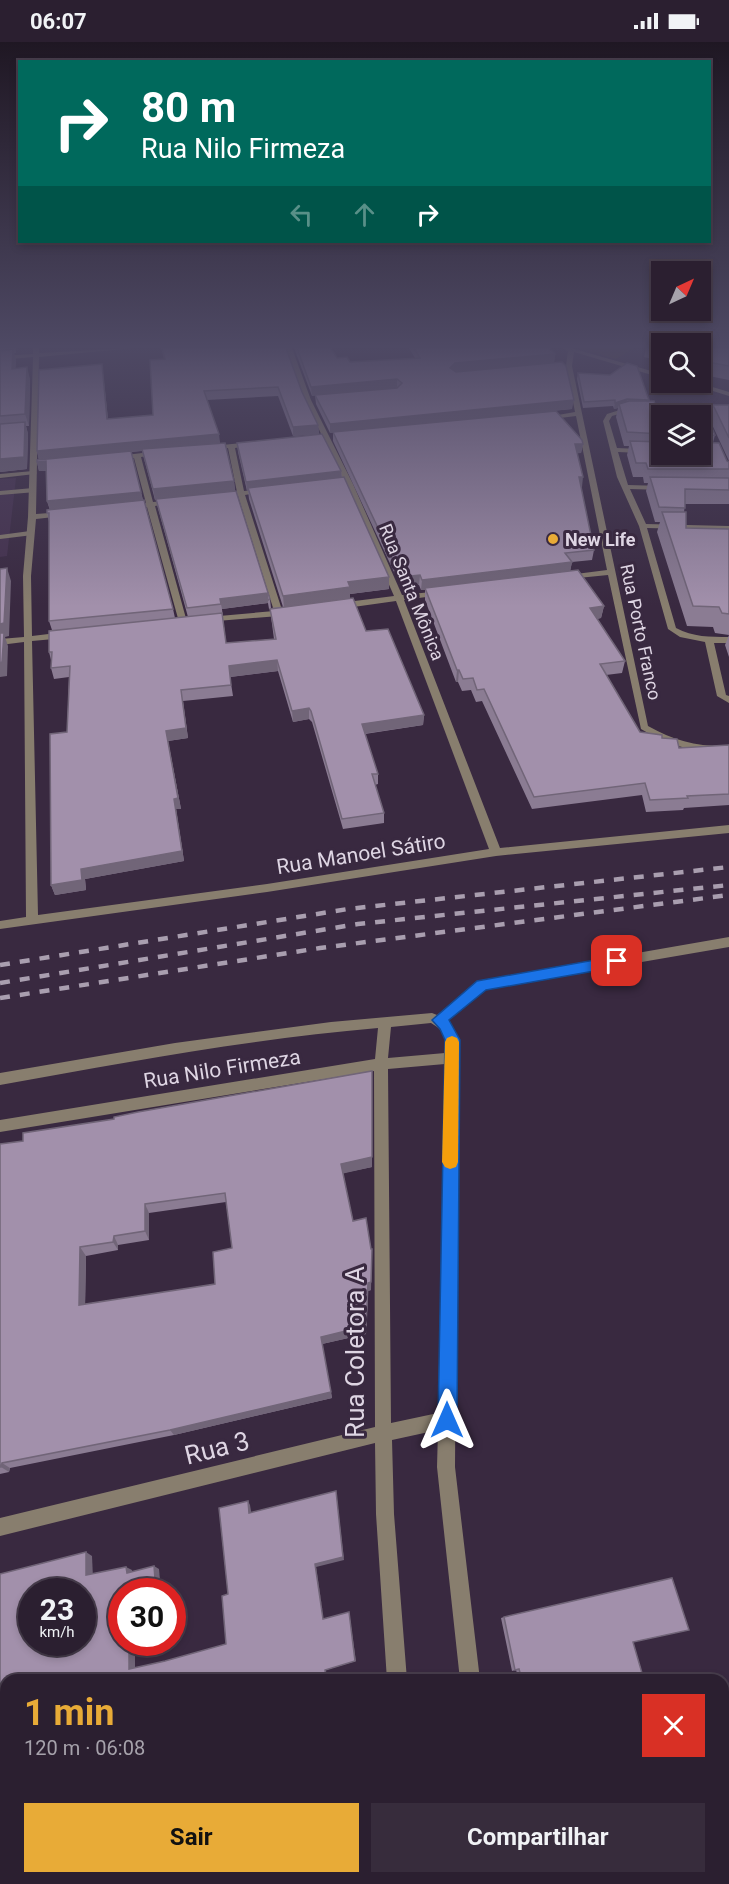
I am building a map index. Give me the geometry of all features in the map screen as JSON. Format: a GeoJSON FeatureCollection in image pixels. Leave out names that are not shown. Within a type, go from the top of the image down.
{"type":"FeatureCollection","features":[{"type":"Feature","properties":{"kind":"street"},"geometry":{"type":"LineString","coordinates":[[32,919],[27,639],[30,533],[36,467],[33,434]]}},
{"type":"Feature","properties":{"kind":"street","name":"Rua Santa Mônica"},"geometry":{"type":"LineString","coordinates":[[329,434],[399,598],[496,852]]}},
{"type":"Feature","properties":{"kind":"street","name":"Rua Porto Franco"},"geometry":{"type":"LineString","coordinates":[[582,434],[644,727],[660,738],[682,746],[709,750],[729,749]]}},
{"type":"Feature","properties":{"kind":"street"},"geometry":{"type":"LineString","coordinates":[[610,434],[625,487],[643,526],[672,629],[683,635],[709,640],[729,640]]}},
{"type":"Feature","properties":{"kind":"street"},"geometry":{"type":"LineString","coordinates":[[315,439],[331,438]]}},
{"type":"Feature","properties":{"kind":"street"},"geometry":{"type":"LineString","coordinates":[[208,448],[255,444]]}},
{"type":"Feature","properties":{"kind":"street"},"geometry":{"type":"LineString","coordinates":[[231,446],[241,493],[279,613]]}},
{"type":"Feature","properties":{"kind":"street"},"geometry":{"type":"LineString","coordinates":[[614,450],[651,452]]}},
{"type":"Feature","properties":{"kind":"street"},"geometry":{"type":"LineString","coordinates":[[104,459],[172,452]]}},
{"type":"Feature","properties":{"kind":"street"},"geometry":{"type":"LineString","coordinates":[[137,456],[183,622]]}},
{"type":"Feature","properties":{"kind":"street"},"geometry":{"type":"LineString","coordinates":[[0,477],[36,467]]}},
{"type":"Feature","properties":{"kind":"street"},"geometry":{"type":"LineString","coordinates":[[338,484],[349,484]]}},
{"type":"Feature","properties":{"kind":"street"},"geometry":{"type":"LineString","coordinates":[[625,487],[671,488]]}},
{"type":"Feature","properties":{"kind":"street"},"geometry":{"type":"LineString","coordinates":[[0,493],[33,490]]}},
{"type":"Feature","properties":{"kind":"street"},"geometry":{"type":"LineString","coordinates":[[207,497],[273,490]]}},
{"type":"Feature","properties":{"kind":"street"},"geometry":{"type":"LineString","coordinates":[[115,508],[184,500]]}},
{"type":"Feature","properties":{"kind":"street"},"geometry":{"type":"LineString","coordinates":[[32,517],[68,513]]}},
{"type":"Feature","properties":{"kind":"street"},"geometry":{"type":"LineString","coordinates":[[643,526],[729,528]]}},
{"type":"Feature","properties":{"kind":"street"},"geometry":{"type":"LineString","coordinates":[[0,537],[30,533]]}},
{"type":"Feature","properties":{"kind":"street"},"geometry":{"type":"LineString","coordinates":[[552,579],[611,572]]}},
{"type":"Feature","properties":{"kind":"street"},"geometry":{"type":"LineString","coordinates":[[333,606],[446,592]]}},
{"type":"Feature","properties":{"kind":"street"},"geometry":{"type":"LineString","coordinates":[[171,623],[301,610]]}},
{"type":"Feature","properties":{"kind":"street"},"geometry":{"type":"LineString","coordinates":[[0,642],[77,633]]}},
{"type":"Feature","properties":{"kind":"street"},"geometry":{"type":"LineString","coordinates":[[709,640],[722,696],[729,700]]}},
{"type":"Feature","properties":{"kind":"street","name":"Rua Manoel Sátiro"},"geometry":{"type":"LineString","coordinates":[[0,925],[267,888],[496,852],[729,829]]}},
{"type":"Feature","properties":{"kind":"street"},"geometry":{"type":"LineString","coordinates":[[469,1674],[446,1467],[452,1040],[442,1023],[482,985],[729,942]]}},
{"type":"Feature","properties":{"kind":"street","name":"Rua Nilo Firmeza"},"geometry":{"type":"LineString","coordinates":[[0,1079],[175,1048],[332,1027],[432,1018],[442,1023]]}},
{"type":"Feature","properties":{"kind":"street","name":"Rua Coletora A"},"geometry":{"type":"LineString","coordinates":[[385,1023],[381,1064],[383,1433],[385,1514],[397,1674]]}},
{"type":"Feature","properties":{"kind":"street","name":"Rua Nilo Firmeza"},"geometry":{"type":"LineString","coordinates":[[0,1126],[381,1064],[452,1058]]}},
{"type":"Feature","properties":{"kind":"street","name":"Rua 3"},"geometry":{"type":"LineString","coordinates":[[0,1527],[383,1433],[447,1420]]}},
{"type":"Feature","properties":{"kind":"shaded area"},"geometry":{"type":"Polygon","coordinates":[[[16,478],[7,556],[0,557],[0,479],[16,478]]]}},
{"type":"Feature","properties":{"kind":"building"},"geometry":{"type":"Polygon","coordinates":[[[0,434],[25,434],[24,457],[0,459],[0,434]]]}},
{"type":"Feature","properties":{"kind":"building"},"geometry":{"type":"Polygon","coordinates":[[[37,434],[219,434],[37,451],[37,434]]]}},
{"type":"Feature","properties":{"kind":"building"},"geometry":{"type":"Polygon","coordinates":[[[322,434],[341,471],[246,482],[237,443],[322,434]]]}},
{"type":"Feature","properties":{"kind":"building"},"geometry":{"type":"Polygon","coordinates":[[[334,434],[577,434],[582,440],[583,444],[575,444],[583,477],[579,477],[594,550],[565,553],[572,562],[422,580],[420,575],[401,577],[334,434]]]}},
{"type":"Feature","properties":{"kind":"building"},"geometry":{"type":"Polygon","coordinates":[[[630,441],[651,442],[651,465],[711,465],[711,443],[719,443],[729,462],[729,469],[648,469],[646,463],[636,463],[630,441]]]}},
{"type":"Feature","properties":{"kind":"building"},"geometry":{"type":"Polygon","coordinates":[[[225,443],[234,481],[153,489],[142,449],[225,443]]]}},
{"type":"Feature","properties":{"kind":"building"},"geometry":{"type":"Polygon","coordinates":[[[131,451],[141,492],[47,501],[46,461],[37,462],[37,460],[131,451]]]}},
{"type":"Feature","properties":{"kind":"building"},"geometry":{"type":"Polygon","coordinates":[[[344,477],[389,577],[348,582],[350,587],[283,596],[248,488],[344,477]]]}},
{"type":"Feature","properties":{"kind":"building"},"geometry":{"type":"Polygon","coordinates":[[[650,477],[729,478],[729,490],[685,489],[685,508],[659,507],[650,477]]]}},
{"type":"Feature","properties":{"kind":"building"},"geometry":{"type":"Polygon","coordinates":[[[236,491],[270,599],[268,600],[267,593],[220,599],[221,604],[187,608],[156,499],[236,491]]]}},
{"type":"Feature","properties":{"kind":"building"},"geometry":{"type":"Polygon","coordinates":[[[144,500],[173,609],[49,621],[49,513],[47,510],[144,500]]]}},
{"type":"Feature","properties":{"kind":"building"},"geometry":{"type":"Polygon","coordinates":[[[662,512],[686,512],[686,528],[729,529],[729,614],[722,613],[719,607],[693,606],[662,512]]]}},
{"type":"Feature","properties":{"kind":"building"},"geometry":{"type":"Polygon","coordinates":[[[7,568],[4,623],[0,624],[0,569],[7,568]]]}},
{"type":"Feature","properties":{"kind":"building"},"geometry":{"type":"Polygon","coordinates":[[[578,570],[604,606],[590,608],[625,661],[600,664],[640,732],[662,735],[662,738],[677,739],[679,748],[729,745],[729,794],[650,800],[645,783],[534,797],[484,689],[477,690],[473,678],[463,679],[457,670],[425,588],[578,570]]]}},
{"type":"Feature","properties":{"kind":"building"},"geometry":{"type":"Polygon","coordinates":[[[353,598],[366,631],[388,629],[424,715],[362,724],[378,774],[372,774],[384,813],[342,819],[311,711],[309,708],[292,711],[277,660],[229,666],[231,685],[181,690],[186,728],[166,731],[178,798],[174,799],[182,851],[81,869],[82,880],[51,885],[50,734],[67,732],[70,666],[51,668],[52,652],[49,652],[49,631],[222,613],[226,643],[276,639],[270,609],[353,598]]]}},
{"type":"Feature","properties":{"kind":"building"},"geometry":{"type":"Polygon","coordinates":[[[0,633],[4,633],[2,662],[0,663],[0,633]]]}},
{"type":"Feature","properties":{"kind":"building"},"geometry":{"type":"Polygon","coordinates":[[[372,1071],[372,1157],[341,1164],[353,1221],[366,1218],[372,1249],[366,1326],[321,1337],[331,1392],[170,1430],[2,1463],[0,1467],[0,1144],[23,1141],[23,1133],[114,1119],[114,1117],[372,1071]],[[225,1193],[145,1204],[145,1231],[114,1236],[113,1242],[80,1247],[79,1305],[215,1284],[213,1252],[232,1248],[225,1193]]]}},
{"type":"Feature","properties":{"kind":"building"},"geometry":{"type":"Polygon","coordinates":[[[336,1491],[343,1557],[315,1564],[323,1619],[349,1612],[355,1661],[325,1670],[325,1674],[0,1674],[0,1574],[86,1552],[86,1575],[126,1567],[127,1573],[154,1566],[155,1578],[108,1578],[108,1656],[129,1656],[129,1669],[226,1644],[222,1596],[228,1594],[219,1508],[248,1501],[249,1513],[336,1491]]]}},
{"type":"Feature","properties":{"kind":"building"},"geometry":{"type":"Polygon","coordinates":[[[672,1578],[689,1630],[633,1642],[642,1674],[520,1674],[519,1669],[515,1670],[504,1617],[672,1578]]]}},
{"type":"Feature","properties":{"kind":"railway"},"geometry":{"type":"LineString","coordinates":[[0,965],[348,909],[729,867]]}},
{"type":"Feature","properties":{"kind":"railway"},"geometry":{"type":"LineString","coordinates":[[0,983],[358,924],[729,885]]}},
{"type":"Feature","properties":{"kind":"railway"},"geometry":{"type":"LineString","coordinates":[[0,998],[320,948],[729,895]]}},
{"type":"Feature","properties":{"kind":"slow traffic"},"geometry":{"type":"LineString","coordinates":[[450,1162],[452,1042]]}},
{"type":"Feature","properties":{"kind":"place","name":"New Life"},"geometry":{"type":"Point","coordinates":[553,539]}},
{"type":"Feature","properties":{"kind":"route"},"geometry":{"type":"LineString","coordinates":[[447,1420],[452,1040],[445,1025],[439,1020],[482,985],[617,961]]}}]}
